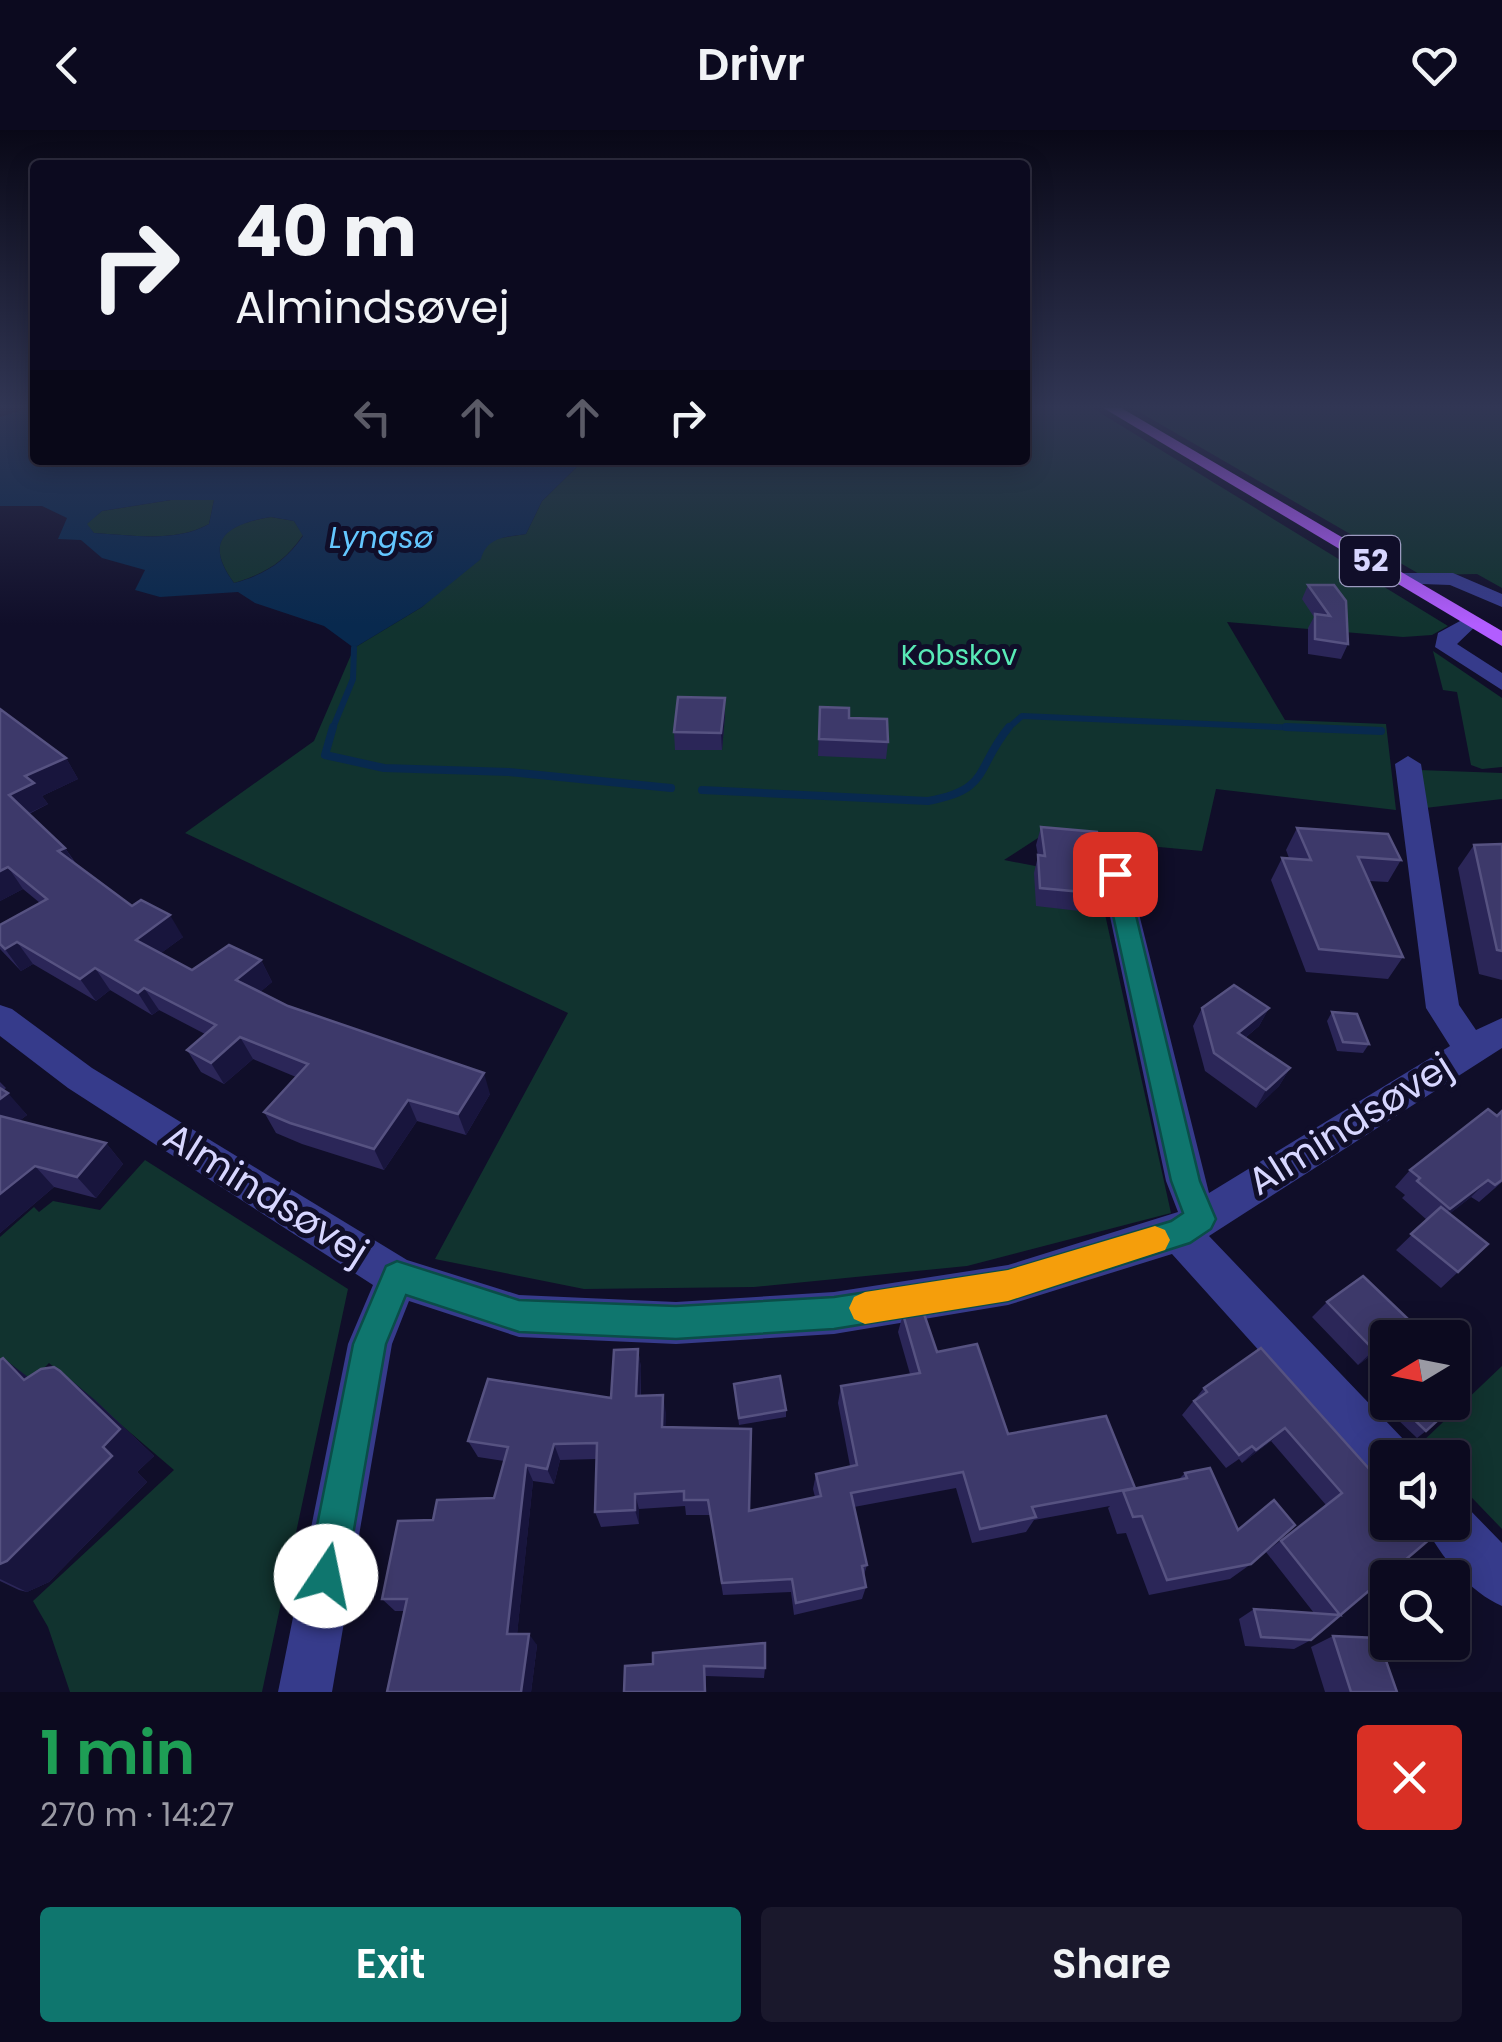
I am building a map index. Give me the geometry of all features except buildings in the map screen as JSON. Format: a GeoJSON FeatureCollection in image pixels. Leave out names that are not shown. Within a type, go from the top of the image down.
{"type":"FeatureCollection","features":[{"type":"Feature","properties":{"kind":"main road","name":"52"},"geometry":{"type":"LineString","coordinates":[[1231,479],[1502,640]]}},
{"type":"Feature","properties":{"kind":"street"},"geometry":{"type":"LineString","coordinates":[[1401,579],[1460,581],[1502,601]]}},
{"type":"Feature","properties":{"kind":"street"},"geometry":{"type":"LineString","coordinates":[[1471,621],[1446,638],[1446,647],[1502,683]]}},
{"type":"Feature","properties":{"kind":"street"},"geometry":{"type":"LineString","coordinates":[[1408,764],[1443,1008],[1486,1039]]}},
{"type":"Feature","properties":{"kind":"street"},"geometry":{"type":"LineString","coordinates":[[1115,874],[1185,1181],[1190,1226],[1373,1440]]}},
{"type":"Feature","properties":{"kind":"street","name":"Almindsøvej"},"geometry":{"type":"LineString","coordinates":[[0,1018],[80,1078],[397,1276],[519,1316],[676,1322],[834,1313],[1008,1285],[1190,1226],[1486,1039]]}},
{"type":"Feature","properties":{"kind":"street"},"geometry":{"type":"LineString","coordinates":[[305,1692],[370,1344],[397,1276]]}},
{"type":"Feature","properties":{"kind":"street"},"geometry":{"type":"LineString","coordinates":[[1465,1540],[1502,1580]]}},
{"type":"Feature","properties":{"kind":"green space","name":"Kobskov"},"geometry":{"type":"Polygon","coordinates":[[[565,479],[1208,479],[1448,626],[1432,635],[1403,637],[1227,622],[1285,720],[1386,724],[1396,810],[1216,789],[1202,851],[1041,836],[1004,860],[1097,878],[1171,1213],[967,1266],[754,1287],[584,1289],[435,1259],[568,1013],[185,833],[314,741],[354,648],[422,607],[494,539],[526,534],[542,501],[565,479]]]}},
{"type":"Feature","properties":{"kind":"green space"},"geometry":{"type":"Polygon","coordinates":[[[1255,479],[1502,479],[1502,588],[1477,574],[1421,575],[1255,479]]]}},
{"type":"Feature","properties":{"kind":"green space"},"geometry":{"type":"Polygon","coordinates":[[[171,500],[214,500],[209,524],[182,534],[153,536],[94,533],[86,524],[102,511],[171,500]]]}},
{"type":"Feature","properties":{"kind":"green space"},"geometry":{"type":"Polygon","coordinates":[[[271,517],[294,521],[303,535],[273,566],[234,583],[220,555],[224,536],[242,524],[271,517]]]}},
{"type":"Feature","properties":{"kind":"green space"},"geometry":{"type":"Polygon","coordinates":[[[1433,651],[1502,698],[1502,767],[1482,769],[1471,765],[1457,692],[1443,690],[1433,651]]]}},
{"type":"Feature","properties":{"kind":"green space"},"geometry":{"type":"Polygon","coordinates":[[[1419,770],[1502,773],[1502,799],[1425,808],[1419,770]]]}},
{"type":"Feature","properties":{"kind":"green space"},"geometry":{"type":"Polygon","coordinates":[[[145,1160],[348,1289],[262,1692],[70,1692],[48,1627],[33,1601],[174,1470],[49,1363],[0,1413],[0,1237],[34,1207],[39,1212],[53,1201],[100,1210],[145,1160]]]}},
{"type":"Feature","properties":{"kind":"green space"},"geometry":{"type":"Polygon","coordinates":[[[1502,1366],[1502,1529],[1470,1496],[1470,1440],[1424,1440],[1445,1420],[1470,1420],[1470,1396],[1502,1366]]]}},
{"type":"Feature","properties":{"kind":"water","name":"Lyngsø"},"geometry":{"type":"Polygon","coordinates":[[[0,479],[565,479],[542,501],[526,534],[493,542],[481,559],[422,607],[354,648],[324,626],[255,603],[238,592],[160,597],[135,590],[145,570],[102,558],[81,540],[58,539],[67,518],[42,506],[0,506],[0,479]],[[171,500],[102,511],[87,524],[94,533],[182,534],[209,524],[214,500],[171,500]],[[271,517],[256,520],[224,536],[220,556],[234,583],[255,576],[289,553],[303,536],[294,521],[271,517]]]}},
{"type":"Feature","properties":{"kind":"waterway"},"geometry":{"type":"LineString","coordinates":[[332,729],[353,679],[354,648]]}},
{"type":"Feature","properties":{"kind":"waterway"},"geometry":{"type":"LineString","coordinates":[[1008,728],[1022,716],[1345,730]]}},
{"type":"Feature","properties":{"kind":"waterway"},"geometry":{"type":"LineString","coordinates":[[1286,727],[1381,731]]}},
{"type":"Feature","properties":{"kind":"waterway"},"geometry":{"type":"LineString","coordinates":[[702,790],[928,801],[972,784],[1008,728]]}},
{"type":"Feature","properties":{"kind":"waterway"},"geometry":{"type":"LineString","coordinates":[[332,729],[325,755],[384,768],[509,772],[671,788]]}},
{"type":"Feature","properties":{"kind":"slow traffic"},"geometry":{"type":"LineString","coordinates":[[865,1308],[1008,1285],[1155,1240]]}},
{"type":"Feature","properties":{"kind":"route"},"geometry":{"type":"LineString","coordinates":[[326,1576],[370,1344],[397,1276],[519,1316],[676,1322],[834,1313],[1008,1285],[1179,1233],[1200,1219],[1185,1181],[1115,874]]}}]}
